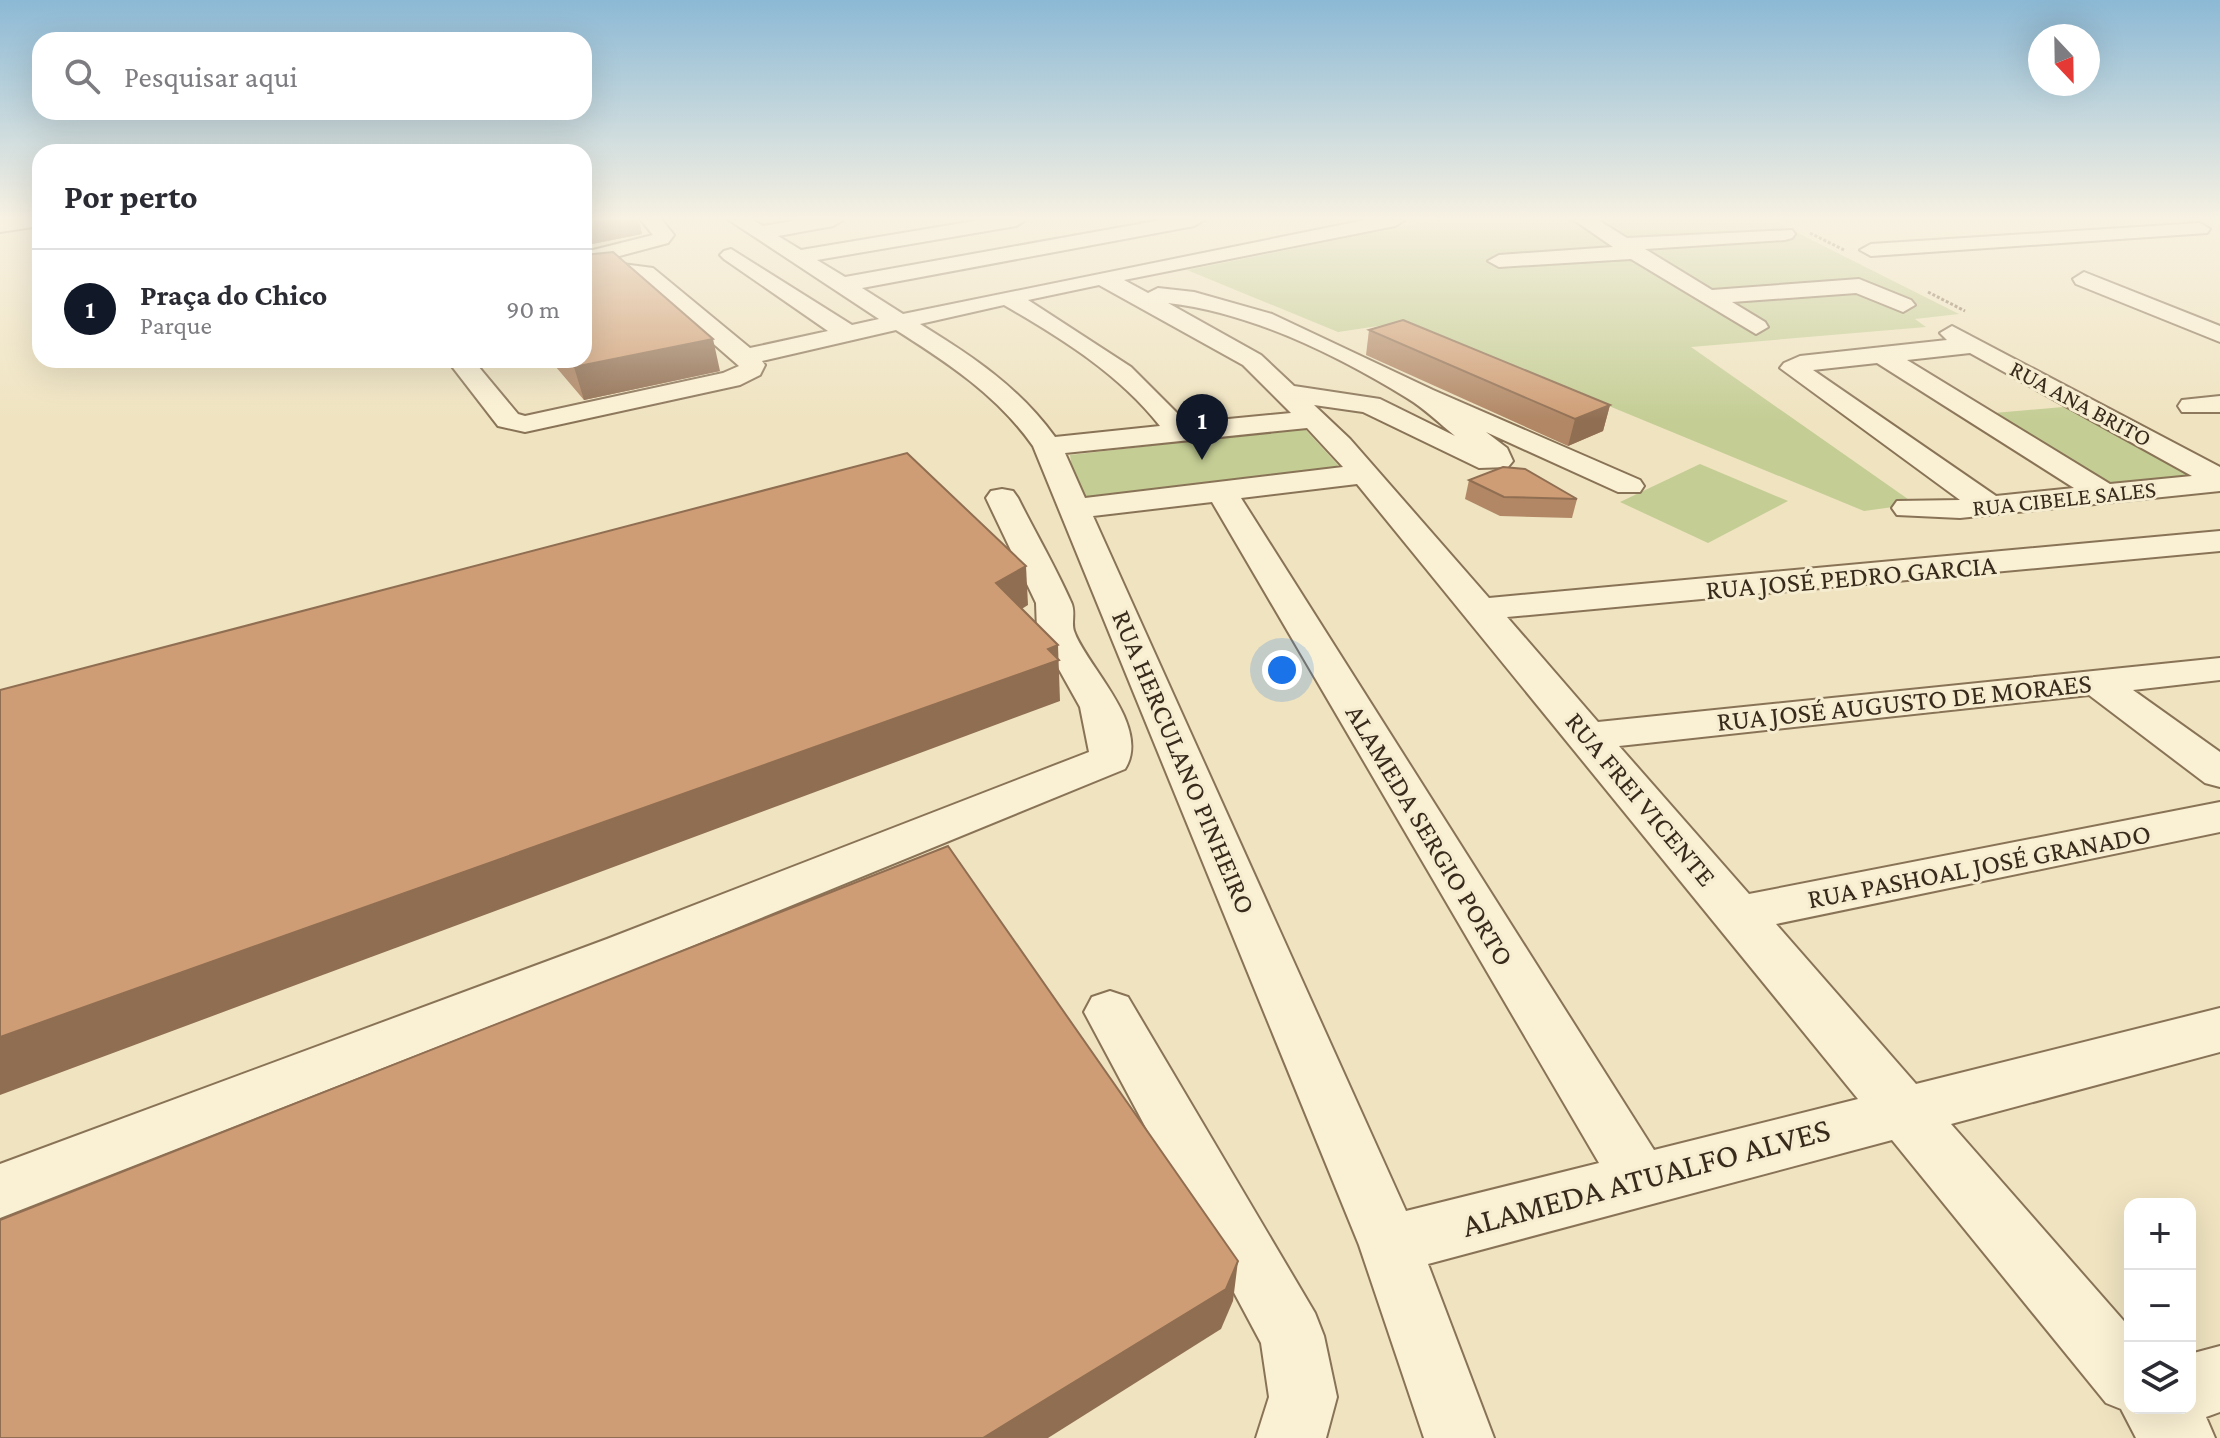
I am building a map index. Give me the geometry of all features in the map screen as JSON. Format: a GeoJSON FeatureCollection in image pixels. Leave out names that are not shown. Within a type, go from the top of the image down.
{"type":"FeatureCollection","features":[{"type":"Feature","properties":{"kind":"street"},"geometry":{"type":"LineString","coordinates":[[466,368],[508,420],[525,424],[731,379],[751,370],[752,365],[745,357],[662,287]]}},
{"type":"Feature","properties":{"kind":"street"},"geometry":{"type":"LineString","coordinates":[[779,287],[847,333]]}},
{"type":"Feature","properties":{"kind":"street","name":"RUA HERCULANO PINHEIRO"},"geometry":{"type":"LineString","coordinates":[[843,287],[1000,389],[1023,412],[1047,446],[1390,1245],[1459,1438]]}},
{"type":"Feature","properties":{"kind":"street"},"geometry":{"type":"LineString","coordinates":[[745,357],[1056,287]]}},
{"type":"Feature","properties":{"kind":"street","name":"RUA FREI VICENTE"},"geometry":{"type":"LineString","coordinates":[[1119,287],[1221,340],[1290,393],[1315,419],[1481,609],[2124,1372]]}},
{"type":"Feature","properties":{"kind":"street"},"geometry":{"type":"LineString","coordinates":[[1692,287],[1756,327]]}},
{"type":"Feature","properties":{"kind":"street"},"geometry":{"type":"LineString","coordinates":[[1708,297],[1844,287]]}},
{"type":"Feature","properties":{"kind":"street"},"geometry":{"type":"LineString","coordinates":[[1862,287],[1903,305]]}},
{"type":"Feature","properties":{"kind":"street"},"geometry":{"type":"LineString","coordinates":[[2104,287],[2220,335]]}},
{"type":"Feature","properties":{"kind":"street"},"geometry":{"type":"LineString","coordinates":[[1134,295],[1189,298],[1256,317],[1428,398],[1445,401],[1629,486]]}},
{"type":"Feature","properties":{"kind":"street"},"geometry":{"type":"LineString","coordinates":[[1007,297],[1107,358],[1157,402],[1179,432]]}},
{"type":"Feature","properties":{"kind":"street","name":"RUA ANA BRITO"},"geometry":{"type":"LineString","coordinates":[[1941,328],[2220,480]]}},
{"type":"Feature","properties":{"kind":"street"},"geometry":{"type":"LineString","coordinates":[[1974,345],[1800,364],[1793,368],[1988,505]]}},
{"type":"Feature","properties":{"kind":"street"},"geometry":{"type":"LineString","coordinates":[[1882,355],[2103,493]]}},
{"type":"Feature","properties":{"kind":"street"},"geometry":{"type":"LineString","coordinates":[[1290,393],[1370,405],[1479,459],[1490,463],[1500,459],[1430,407],[1424,399],[1428,398]]}},
{"type":"Feature","properties":{"kind":"street"},"geometry":{"type":"LineString","coordinates":[[2192,406],[2220,404]]}},
{"type":"Feature","properties":{"kind":"street"},"geometry":{"type":"LineString","coordinates":[[1047,446],[1315,419]]}},
{"type":"Feature","properties":{"kind":"street"},"geometry":{"type":"LineString","coordinates":[[1076,509],[1364,474]]}},
{"type":"Feature","properties":{"kind":"street","name":"RUA CIBELE SALES"},"geometry":{"type":"LineString","coordinates":[[1908,508],[1988,505],[2220,480]]}},
{"type":"Feature","properties":{"kind":"street","name":"ALAMEDA SERGIO PORTO"},"geometry":{"type":"LineString","coordinates":[[1220,490],[1640,1179]]}},
{"type":"Feature","properties":{"kind":"street"},"geometry":{"type":"LineString","coordinates":[[0,1191],[624,953],[1110,759],[1110,740],[1100,705],[1055,630],[1057,613],[1054,603],[1002,498]]}},
{"type":"Feature","properties":{"kind":"street","name":"RUA CIBELE SALES"},"geometry":{"type":"LineString","coordinates":[[1939,522],[1996,564]]}},
{"type":"Feature","properties":{"kind":"street","name":"RUA JOSÉ PEDRO GARCIA"},"geometry":{"type":"LineString","coordinates":[[1481,609],[2220,541]]}},
{"type":"Feature","properties":{"kind":"street","name":"RUA JOSÉ AUGUSTO DE MORAES"},"geometry":{"type":"LineString","coordinates":[[1588,736],[2220,669]]}},
{"type":"Feature","properties":{"kind":"street"},"geometry":{"type":"LineString","coordinates":[[2097,682],[2220,773]]}},
{"type":"Feature","properties":{"kind":"street","name":"RUA PASHOAL JOSÉ GRANADO"},"geometry":{"type":"LineString","coordinates":[[1738,914],[2220,817]]}},
{"type":"Feature","properties":{"kind":"street"},"geometry":{"type":"LineString","coordinates":[[1110,1012],[1292,1336],[1303,1397],[1291,1438]]}},
{"type":"Feature","properties":{"kind":"street","name":"ALAMEDA ATUALFO ALVES"},"geometry":{"type":"LineString","coordinates":[[1390,1245],[2220,1030]]}},
{"type":"Feature","properties":{"kind":"street"},"geometry":{"type":"LineString","coordinates":[[2196,1386],[2220,1379]]}},
{"type":"Feature","properties":{"kind":"street"},"geometry":{"type":"LineString","coordinates":[[2160,1414],[2180,1438]]}},
{"type":"Feature","properties":{"kind":"green space"},"geometry":{"type":"Polygon","coordinates":[[[1229,287],[1905,287],[1959,314],[1915,319],[1926,327],[1691,347],[1915,504],[1864,511],[1405,322],[1338,332],[1229,287]]]}},
{"type":"Feature","properties":{"kind":"green space"},"geometry":{"type":"Polygon","coordinates":[[[2074,406],[2202,477],[2102,486],[1982,414],[2074,406]]]}},
{"type":"Feature","properties":{"kind":"green space"},"geometry":{"type":"Polygon","coordinates":[[[1304,428],[1339,466],[1218,486],[1077,501],[1070,455],[1304,428]]]}},
{"type":"Feature","properties":{"kind":"green space"},"geometry":{"type":"Polygon","coordinates":[[[1700,464],[1788,501],[1708,543],[1620,502],[1700,464]]]}},
{"type":"Feature","properties":{"kind":"building"},"geometry":{"type":"Polygon","coordinates":[[[592,287],[653,287],[713,339],[592,363],[592,287]]]}},
{"type":"Feature","properties":{"kind":"building"},"geometry":{"type":"Polygon","coordinates":[[[1403,320],[1610,405],[1575,419],[1369,330],[1403,320]]]}},
{"type":"Feature","properties":{"kind":"building"},"geometry":{"type":"Polygon","coordinates":[[[907,453],[1026,566],[996,583],[1058,645],[1048,649],[1059,660],[0,1037],[0,690],[907,453]]]}},
{"type":"Feature","properties":{"kind":"building"},"geometry":{"type":"Polygon","coordinates":[[[1503,467],[1525,469],[1577,499],[1504,497],[1469,480],[1503,467]]]}},
{"type":"Feature","properties":{"kind":"building"},"geometry":{"type":"Polygon","coordinates":[[[948,846],[1238,1261],[1226,1289],[983,1438],[0,1438],[0,1220],[948,846]]]}},
{"type":"Feature","properties":{"kind":"place","name":"Praça do Chico"},"geometry":{"type":"Point","coordinates":[1202,460]}}]}
